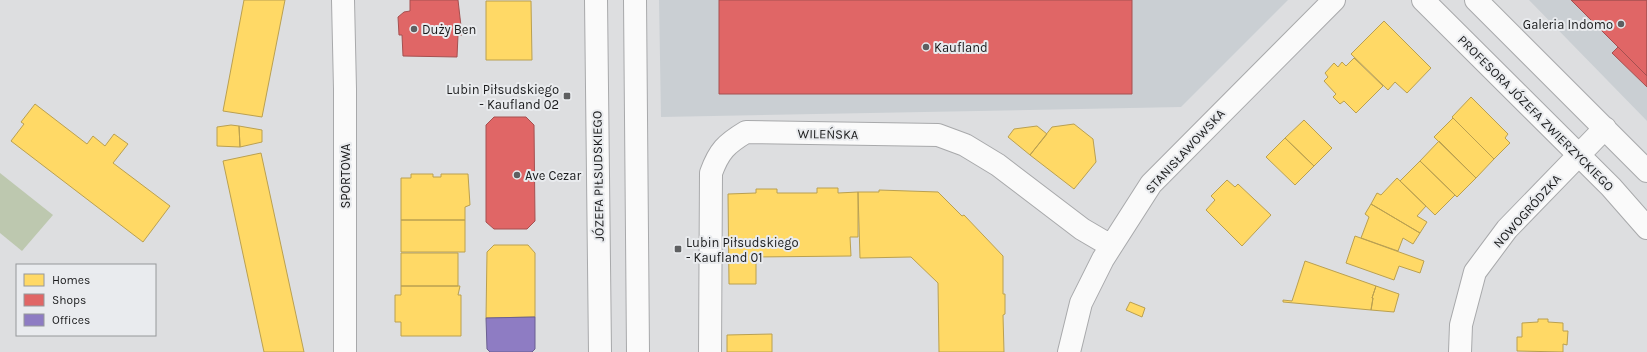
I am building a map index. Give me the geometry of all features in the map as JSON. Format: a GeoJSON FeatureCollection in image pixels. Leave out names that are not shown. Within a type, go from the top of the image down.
{"type":"FeatureCollection","features":[{"type":"Feature","properties":{"kind":"street","name":"SPORTOWA"},"geometry":{"type":"LineString","coordinates":[[343,0],[345,89],[345,352]]}},
{"type":"Feature","properties":{"kind":"street","name":"JÓZEFA PIŁSUDSKIEGO"},"geometry":{"type":"LineString","coordinates":[[596,0],[600,352]]}},
{"type":"Feature","properties":{"kind":"street"},"geometry":{"type":"LineString","coordinates":[[635,0],[638,352]]}},
{"type":"Feature","properties":{"kind":"street","name":"STANISŁAWOWSKA"},"geometry":{"type":"LineString","coordinates":[[1069,352],[1081,302],[1111,246],[1151,184],[1334,0]]}},
{"type":"Feature","properties":{"kind":"street","name":"PROFESORA JÓZEFA ZWIERZYCKIEGO"},"geometry":{"type":"LineString","coordinates":[[1423,0],[1578,156],[1611,187],[1647,228]]}},
{"type":"Feature","properties":{"kind":"street"},"geometry":{"type":"LineString","coordinates":[[1476,0],[1647,171]]}},
{"type":"Feature","properties":{"kind":"street","name":"NOWOGRÓDZKA"},"geometry":{"type":"LineString","coordinates":[[1460,352],[1461,325],[1475,272],[1507,229],[1605,128]]}},
{"type":"Feature","properties":{"kind":"street","name":"WILEŃSKA"},"geometry":{"type":"LineString","coordinates":[[710,352],[710,173],[717,155],[730,141],[746,132],[938,135],[965,145],[998,165],[1082,229],[1111,246]]}},
{"type":"Feature","properties":{"kind":"shaded area","name":"Kaufland"},"geometry":{"type":"Polygon","coordinates":[[[659,0],[1288,0],[1181,107],[661,117],[659,0]]]}},
{"type":"Feature","properties":{"kind":"shaded area"},"geometry":{"type":"Polygon","coordinates":[[[1529,0],[1647,0],[1647,121],[1529,0]]]}},
{"type":"Feature","properties":{"kind":"green space"},"geometry":{"type":"Polygon","coordinates":[[[0,173],[53,215],[22,251],[0,233],[0,173]]]}},
{"type":"Feature","properties":{"kind":"building: Homes"},"geometry":{"type":"Polygon","coordinates":[[[244,0],[285,0],[262,117],[223,111],[244,0]]]}},
{"type":"Feature","properties":{"kind":"building: Homes"},"geometry":{"type":"Polygon","coordinates":[[[486,1],[531,1],[532,60],[486,60],[486,1]]]}},
{"type":"Feature","properties":{"kind":"building: Homes"},"geometry":{"type":"Polygon","coordinates":[[[1384,21],[1431,68],[1407,93],[1395,82],[1388,90],[1351,54],[1384,21]]]}},
{"type":"Feature","properties":{"kind":"building: Homes"},"geometry":{"type":"Polygon","coordinates":[[[1354,58],[1383,86],[1356,113],[1344,101],[1340,104],[1333,97],[1336,94],[1324,81],[1328,77],[1325,73],[1334,63],[1338,67],[1342,62],[1346,66],[1354,58]]]}},
{"type":"Feature","properties":{"kind":"building: Homes"},"geometry":{"type":"Polygon","coordinates":[[[1471,97],[1508,134],[1505,138],[1510,143],[1494,159],[1452,117],[1471,97]]]}},
{"type":"Feature","properties":{"kind":"building: Homes"},"geometry":{"type":"Polygon","coordinates":[[[35,104],[87,144],[93,136],[105,146],[114,134],[128,144],[113,163],[170,206],[143,242],[11,141],[24,124],[21,122],[35,104]]]}},
{"type":"Feature","properties":{"kind":"building: Homes"},"geometry":{"type":"Polygon","coordinates":[[[1453,118],[1494,159],[1476,178],[1434,137],[1453,118]]]}},
{"type":"Feature","properties":{"kind":"building: Homes"},"geometry":{"type":"Polygon","coordinates":[[[1304,120],[1332,148],[1314,166],[1285,138],[1304,120]]]}},
{"type":"Feature","properties":{"kind":"building: Homes"},"geometry":{"type":"Polygon","coordinates":[[[1074,124],[1093,139],[1096,162],[1074,189],[1030,155],[1052,127],[1074,124]]]}},
{"type":"Feature","properties":{"kind":"building: Homes"},"geometry":{"type":"Polygon","coordinates":[[[231,125],[239,126],[240,147],[217,146],[217,127],[231,125]]]}},
{"type":"Feature","properties":{"kind":"building: Homes"},"geometry":{"type":"Polygon","coordinates":[[[239,126],[262,130],[262,142],[240,147],[239,126]]]}},
{"type":"Feature","properties":{"kind":"building: Homes"},"geometry":{"type":"Polygon","coordinates":[[[1037,126],[1047,134],[1030,155],[1008,137],[1014,129],[1037,126]]]}},
{"type":"Feature","properties":{"kind":"building: Homes"},"geometry":{"type":"Polygon","coordinates":[[[1285,138],[1314,166],[1295,185],[1266,157],[1285,138]]]}},
{"type":"Feature","properties":{"kind":"building: Homes"},"geometry":{"type":"Polygon","coordinates":[[[1439,141],[1476,178],[1457,197],[1420,161],[1439,141]]]}},
{"type":"Feature","properties":{"kind":"building: Homes"},"geometry":{"type":"Polygon","coordinates":[[[261,153],[304,352],[264,352],[223,161],[261,153]]]}},
{"type":"Feature","properties":{"kind":"building: Homes"},"geometry":{"type":"Polygon","coordinates":[[[1420,161],[1455,195],[1435,215],[1400,181],[1420,161]]]}},
{"type":"Feature","properties":{"kind":"building: Homes"},"geometry":{"type":"Polygon","coordinates":[[[411,174],[433,174],[433,177],[441,177],[441,174],[468,174],[470,205],[465,207],[465,220],[401,220],[401,178],[411,178],[411,174]]]}},
{"type":"Feature","properties":{"kind":"building: Homes"},"geometry":{"type":"Polygon","coordinates":[[[1397,178],[1426,206],[1417,216],[1427,222],[1420,233],[1371,204],[1377,193],[1381,195],[1397,178]]]}},
{"type":"Feature","properties":{"kind":"building: Homes"},"geometry":{"type":"Polygon","coordinates":[[[1227,180],[1235,187],[1238,184],[1271,215],[1242,246],[1206,210],[1215,200],[1211,196],[1227,180]]]}},
{"type":"Feature","properties":{"kind":"building: Homes"},"geometry":{"type":"Polygon","coordinates":[[[817,188],[838,188],[838,193],[858,192],[858,237],[850,237],[851,256],[756,257],[756,284],[729,284],[728,194],[756,193],[756,189],[777,189],[777,193],[817,193],[817,188]]]}},
{"type":"Feature","properties":{"kind":"building: Homes"},"geometry":{"type":"Polygon","coordinates":[[[879,190],[938,192],[962,216],[964,215],[1003,256],[1003,294],[1005,294],[1005,314],[1003,315],[1004,352],[939,352],[938,283],[911,257],[860,258],[858,192],[879,192],[879,190]]]}},
{"type":"Feature","properties":{"kind":"building: Homes"},"geometry":{"type":"Polygon","coordinates":[[[1371,204],[1420,233],[1413,244],[1403,238],[1398,251],[1361,238],[1369,217],[1365,214],[1371,204]]]}},
{"type":"Feature","properties":{"kind":"building: Homes"},"geometry":{"type":"Polygon","coordinates":[[[401,220],[465,220],[465,252],[401,252],[401,220]]]}},
{"type":"Feature","properties":{"kind":"building: Homes"},"geometry":{"type":"Polygon","coordinates":[[[1355,236],[1424,261],[1420,273],[1399,266],[1394,280],[1346,263],[1355,236]]]}},
{"type":"Feature","properties":{"kind":"building: Homes"},"geometry":{"type":"Polygon","coordinates":[[[494,245],[528,245],[535,253],[535,317],[486,318],[487,252],[494,245]]]}},
{"type":"Feature","properties":{"kind":"building: Homes"},"geometry":{"type":"Polygon","coordinates":[[[401,253],[458,253],[458,286],[401,286],[401,253]]]}},
{"type":"Feature","properties":{"kind":"building: Homes"},"geometry":{"type":"Polygon","coordinates":[[[1305,261],[1376,286],[1372,298],[1371,310],[1283,302],[1283,300],[1292,301],[1305,261]]]}},
{"type":"Feature","properties":{"kind":"building: Homes"},"geometry":{"type":"Polygon","coordinates":[[[401,286],[460,286],[458,295],[461,295],[461,336],[401,336],[401,322],[395,322],[395,295],[401,295],[401,286]]]}},
{"type":"Feature","properties":{"kind":"building: Homes"},"geometry":{"type":"Polygon","coordinates":[[[1376,286],[1399,294],[1394,312],[1371,310],[1372,298],[1376,286]]]}},
{"type":"Feature","properties":{"kind":"building: Homes"},"geometry":{"type":"Polygon","coordinates":[[[1130,302],[1145,308],[1142,317],[1126,310],[1130,302]]]}},
{"type":"Feature","properties":{"kind":"building: Homes"},"geometry":{"type":"Polygon","coordinates":[[[1538,319],[1548,319],[1548,322],[1563,323],[1563,331],[1568,331],[1567,345],[1563,344],[1563,352],[1517,351],[1517,337],[1522,337],[1522,323],[1538,322],[1538,319]]]}},
{"type":"Feature","properties":{"kind":"building: Homes"},"geometry":{"type":"Polygon","coordinates":[[[772,334],[772,352],[727,352],[727,335],[772,334]]]}},
{"type":"Feature","properties":{"kind":"building: Shops"},"geometry":{"type":"Polygon","coordinates":[[[410,0],[458,0],[462,35],[458,35],[457,57],[403,56],[402,35],[399,35],[398,17],[404,12],[410,11],[410,0]]]}},
{"type":"Feature","properties":{"kind":"building: Shops","name":"Kaufland"},"geometry":{"type":"Polygon","coordinates":[[[719,0],[1132,0],[1132,94],[719,94],[719,0]]]}},
{"type":"Feature","properties":{"kind":"building: Shops","name":"Galeria Indomo"},"geometry":{"type":"Polygon","coordinates":[[[1571,0],[1647,0],[1647,87],[1612,53],[1618,47],[1571,0]]]}},
{"type":"Feature","properties":{"kind":"building: Shops","name":"Galeria Indomo"},"geometry":{"type":"Polygon","coordinates":[[[1571,0],[1647,0],[1647,76],[1571,0]]]}},
{"type":"Feature","properties":{"kind":"building: Shops"},"geometry":{"type":"Polygon","coordinates":[[[494,117],[526,117],[534,125],[535,221],[527,229],[494,229],[486,222],[486,125],[494,117]]]}},
{"type":"Feature","properties":{"kind":"building: Offices"},"geometry":{"type":"Polygon","coordinates":[[[535,317],[535,349],[532,352],[490,352],[487,349],[486,318],[535,317]]]}},
{"type":"Feature","properties":{"kind":"place","name":"Galeria Indomo"},"geometry":{"type":"Point","coordinates":[1621,24]}},
{"type":"Feature","properties":{"kind":"place","name":"Duży Ben"},"geometry":{"type":"Point","coordinates":[414,29]}},
{"type":"Feature","properties":{"kind":"place","name":"Kaufland"},"geometry":{"type":"Point","coordinates":[926,47]}},
{"type":"Feature","properties":{"kind":"place","name":"Lubin Piłsudskiego - Kaufland 02"},"geometry":{"type":"Point","coordinates":[567,96]}},
{"type":"Feature","properties":{"kind":"place","name":"Ave Cezar"},"geometry":{"type":"Point","coordinates":[517,175]}},
{"type":"Feature","properties":{"kind":"place","name":"Lubin Piłsudskiego - Kaufland 01"},"geometry":{"type":"Point","coordinates":[678,249]}}]}
